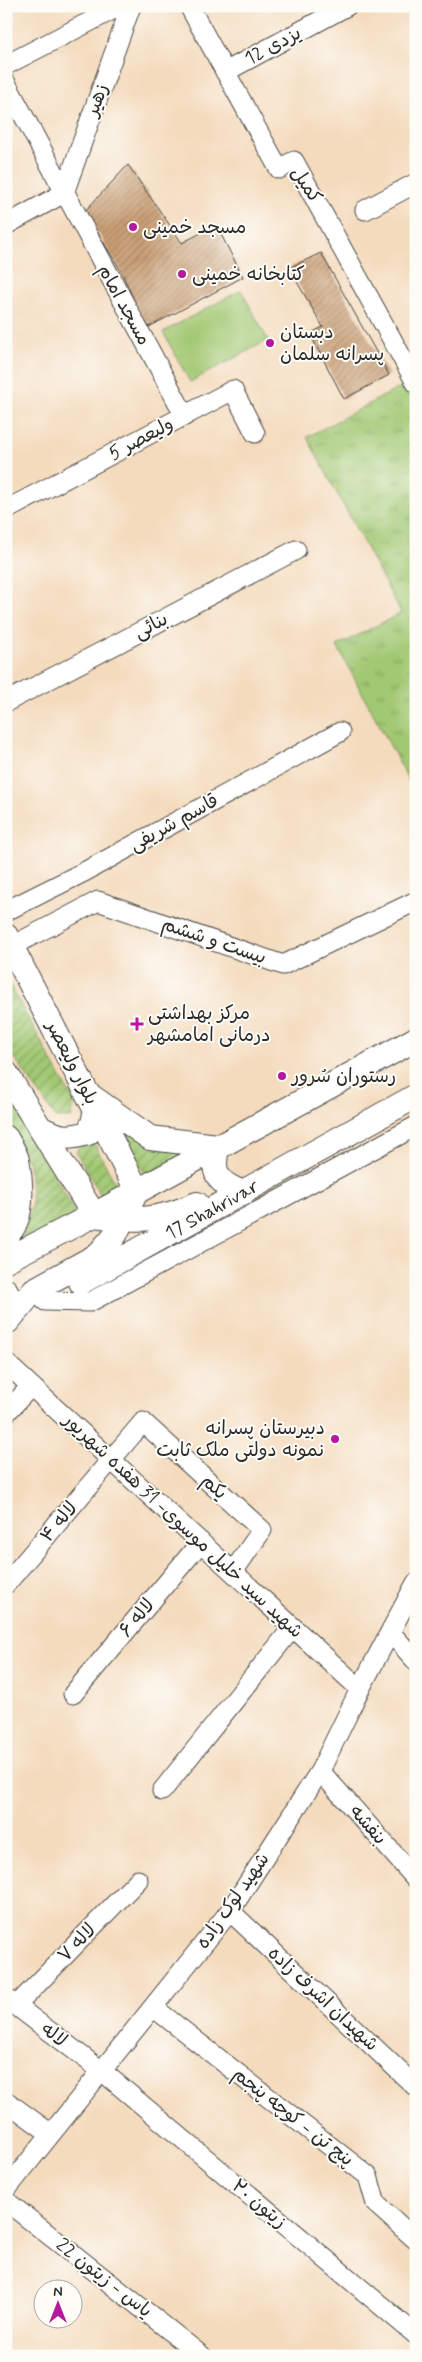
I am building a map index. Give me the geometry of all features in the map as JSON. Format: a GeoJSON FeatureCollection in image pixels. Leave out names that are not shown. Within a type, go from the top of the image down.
{"type":"FeatureCollection","features":[{"type":"Feature","properties":{"kind":"main road","name":"بلوار ولیعصر"},"geometry":{"type":"LineString","coordinates":[[9,941],[137,1190]]}},
{"type":"Feature","properties":{"kind":"main road"},"geometry":{"type":"LineString","coordinates":[[6,1260],[94,1215],[416,1039]]}},
{"type":"Feature","properties":{"kind":"main road"},"geometry":{"type":"LineString","coordinates":[[6,1074],[94,1215]]}},
{"type":"Feature","properties":{"kind":"main road","name":"17 Shahrivar"},"geometry":{"type":"LineString","coordinates":[[7,1321],[416,1096]]}},
{"type":"Feature","properties":{"kind":"main road"},"geometry":{"type":"LineString","coordinates":[[42,1129],[58,1136],[70,1138],[88,1133],[93,1123],[91,1101]]}},
{"type":"Feature","properties":{"kind":"main road"},"geometry":{"type":"LineString","coordinates":[[91,1101],[150,1138],[218,1146]]}},
{"type":"Feature","properties":{"kind":"main road"},"geometry":{"type":"LineString","coordinates":[[6,1138],[16,1158],[20,1197],[14,1229],[6,1236]]}},
{"type":"Feature","properties":{"kind":"main road"},"geometry":{"type":"LineString","coordinates":[[218,1146],[215,1170],[221,1180],[230,1188],[244,1192]]}},
{"type":"Feature","properties":{"kind":"main road"},"geometry":{"type":"LineString","coordinates":[[7,1321],[34,1290],[98,1254],[115,1236],[137,1190]]}},
{"type":"Feature","properties":{"kind":"main road"},"geometry":{"type":"LineString","coordinates":[[94,1215],[149,1220],[171,1216],[213,1196],[244,1192]]}},
{"type":"Feature","properties":{"kind":"main road"},"geometry":{"type":"LineString","coordinates":[[6,1291],[11,1302],[7,1321]]}},
{"type":"Feature","properties":{"kind":"street"},"geometry":{"type":"LineString","coordinates":[[6,65],[120,6]]}},
{"type":"Feature","properties":{"kind":"street","name":"زهیر"},"geometry":{"type":"LineString","coordinates":[[64,193],[131,6]]}},
{"type":"Feature","properties":{"kind":"street","name":"کمیل"},"geometry":{"type":"LineString","coordinates":[[189,6],[279,169],[294,161],[416,383]]}},
{"type":"Feature","properties":{"kind":"street","name":"یزدی 12"},"geometry":{"type":"LineString","coordinates":[[225,72],[347,6]]}},
{"type":"Feature","properties":{"kind":"street","name":"مسجد امام"},"geometry":{"type":"LineString","coordinates":[[6,84],[185,416]]}},
{"type":"Feature","properties":{"kind":"street"},"geometry":{"type":"LineString","coordinates":[[365,210],[416,183]]}},
{"type":"Feature","properties":{"kind":"street"},"geometry":{"type":"LineString","coordinates":[[6,225],[64,193]]}},
{"type":"Feature","properties":{"kind":"street","name":"ولیعصر 5"},"geometry":{"type":"LineString","coordinates":[[6,510],[232,390],[255,433]]}},
{"type":"Feature","properties":{"kind":"street","name":"بنائی"},"geometry":{"type":"LineString","coordinates":[[6,702],[296,550]]}},
{"type":"Feature","properties":{"kind":"street","name":"قاسم شریفی"},"geometry":{"type":"LineString","coordinates":[[6,911],[86,871],[340,732]]}},
{"type":"Feature","properties":{"kind":"street"},"geometry":{"type":"LineString","coordinates":[[9,941],[98,901],[86,871]]}},
{"type":"Feature","properties":{"kind":"street","name":"بیست و ششم"},"geometry":{"type":"LineString","coordinates":[[98,901],[283,964],[416,901]]}},
{"type":"Feature","properties":{"kind":"street"},"geometry":{"type":"LineString","coordinates":[[45,1301],[90,1302],[416,1126]]}},
{"type":"Feature","properties":{"kind":"street"},"geometry":{"type":"LineString","coordinates":[[295,1164],[308,1184]]}},
{"type":"Feature","properties":{"kind":"street","name":"شهید سید خلیل موسوی- 31 هفده شهریور"},"geometry":{"type":"LineString","coordinates":[[6,1363],[360,1689]]}},
{"type":"Feature","properties":{"kind":"street"},"geometry":{"type":"LineString","coordinates":[[6,1413],[31,1386]]}},
{"type":"Feature","properties":{"kind":"street","name":"یکم"},"geometry":{"type":"LineString","coordinates":[[111,1460],[143,1422],[262,1530],[233,1572]]}},
{"type":"Feature","properties":{"kind":"street","name":"لاله ۴"},"geometry":{"type":"LineString","coordinates":[[6,1584],[111,1460]]}},
{"type":"Feature","properties":{"kind":"street","name":"لاله ۶"},"geometry":{"type":"LineString","coordinates":[[73,1694],[201,1542]]}},
{"type":"Feature","properties":{"kind":"street","name":"شهید لوک زاده"},"geometry":{"type":"LineString","coordinates":[[6,2190],[230,1912],[320,1771],[360,1689],[416,1583]]}},
{"type":"Feature","properties":{"kind":"street"},"geometry":{"type":"LineString","coordinates":[[162,1791],[293,1627]]}},
{"type":"Feature","properties":{"kind":"street"},"geometry":{"type":"LineString","coordinates":[[390,1632],[416,1661]]}},
{"type":"Feature","properties":{"kind":"street","name":"بنفشه"},"geometry":{"type":"LineString","coordinates":[[320,1771],[416,1879]]}},
{"type":"Feature","properties":{"kind":"street","name":"لاله ۷"},"geometry":{"type":"LineString","coordinates":[[11,2002],[138,1880]]}},
{"type":"Feature","properties":{"kind":"street","name":"شهیدان اشرف زاده"},"geometry":{"type":"LineString","coordinates":[[230,1912],[416,2087]]}},
{"type":"Feature","properties":{"kind":"street","name":"لاله"},"geometry":{"type":"LineString","coordinates":[[11,2002],[103,2072]]}},
{"type":"Feature","properties":{"kind":"street","name":"پنج تن - کوچه پنجم"},"geometry":{"type":"LineString","coordinates":[[153,2007],[368,2176],[376,2204],[416,2240]]}},
{"type":"Feature","properties":{"kind":"street","name":"زیتون ۲۰"},"geometry":{"type":"LineString","coordinates":[[103,2072],[416,2336]]}},
{"type":"Feature","properties":{"kind":"street"},"geometry":{"type":"LineString","coordinates":[[6,2100],[51,2134]]}},
{"type":"Feature","properties":{"kind":"street","name":"یاس - زیتون 22"},"geometry":{"type":"LineString","coordinates":[[6,2201],[202,2356]]}},
{"type":"Feature","properties":{"kind":"green space"},"geometry":{"type":"Polygon","coordinates":[[[241,290],[268,340],[190,382],[163,332],[241,290]]]}},
{"type":"Feature","properties":{"kind":"green space"},"geometry":{"type":"Polygon","coordinates":[[[410,382],[416,393],[416,794],[337,646],[401,613],[307,437],[410,382]]]}},
{"type":"Feature","properties":{"kind":"green space"},"geometry":{"type":"Polygon","coordinates":[[[6,978],[75,1103],[71,1118],[56,1118],[6,1046],[6,978]]]}},
{"type":"Feature","properties":{"kind":"green space"},"geometry":{"type":"Polygon","coordinates":[[[6,1088],[76,1214],[6,1249],[23,1235],[32,1204],[29,1164],[6,1113],[6,1088]]]}},
{"type":"Feature","properties":{"kind":"green space"},"geometry":{"type":"Polygon","coordinates":[[[109,1117],[199,1148],[146,1175],[109,1117]]]}},
{"type":"Feature","properties":{"kind":"green space"},"geometry":{"type":"Polygon","coordinates":[[[93,1141],[116,1185],[113,1196],[103,1199],[76,1152],[81,1142],[93,1141]]]}},
{"type":"Feature","properties":{"kind":"building"},"geometry":{"type":"Polygon","coordinates":[[[128,165],[182,243],[216,225],[243,277],[147,328],[121,271],[85,211],[128,165]]]}},
{"type":"Feature","properties":{"kind":"building"},"geometry":{"type":"Polygon","coordinates":[[[321,253],[389,375],[344,399],[310,334],[323,327],[289,268],[321,253]]]}},
{"type":"Feature","properties":{"kind":"place","name":"مسجد خمینی"},"geometry":{"type":"Point","coordinates":[133,227]}},
{"type":"Feature","properties":{"kind":"place","name":"کتابخانه خمینی"},"geometry":{"type":"Point","coordinates":[182,274]}},
{"type":"Feature","properties":{"kind":"place","name":"دبستان پسرانه سلمان"},"geometry":{"type":"Point","coordinates":[270,343]}},
{"type":"Feature","properties":{"kind":"place","name":"مرکز بهداشتی درمانی امامشهر"},"geometry":{"type":"Point","coordinates":[137,1024]}},
{"type":"Feature","properties":{"kind":"place","name":"رستوران سُرور"},"geometry":{"type":"Point","coordinates":[282,1076]}},
{"type":"Feature","properties":{"kind":"place","name":"دبیرستان پسرانه نمونه دولتی ملک ثابت"},"geometry":{"type":"Point","coordinates":[335,1439]}}]}
